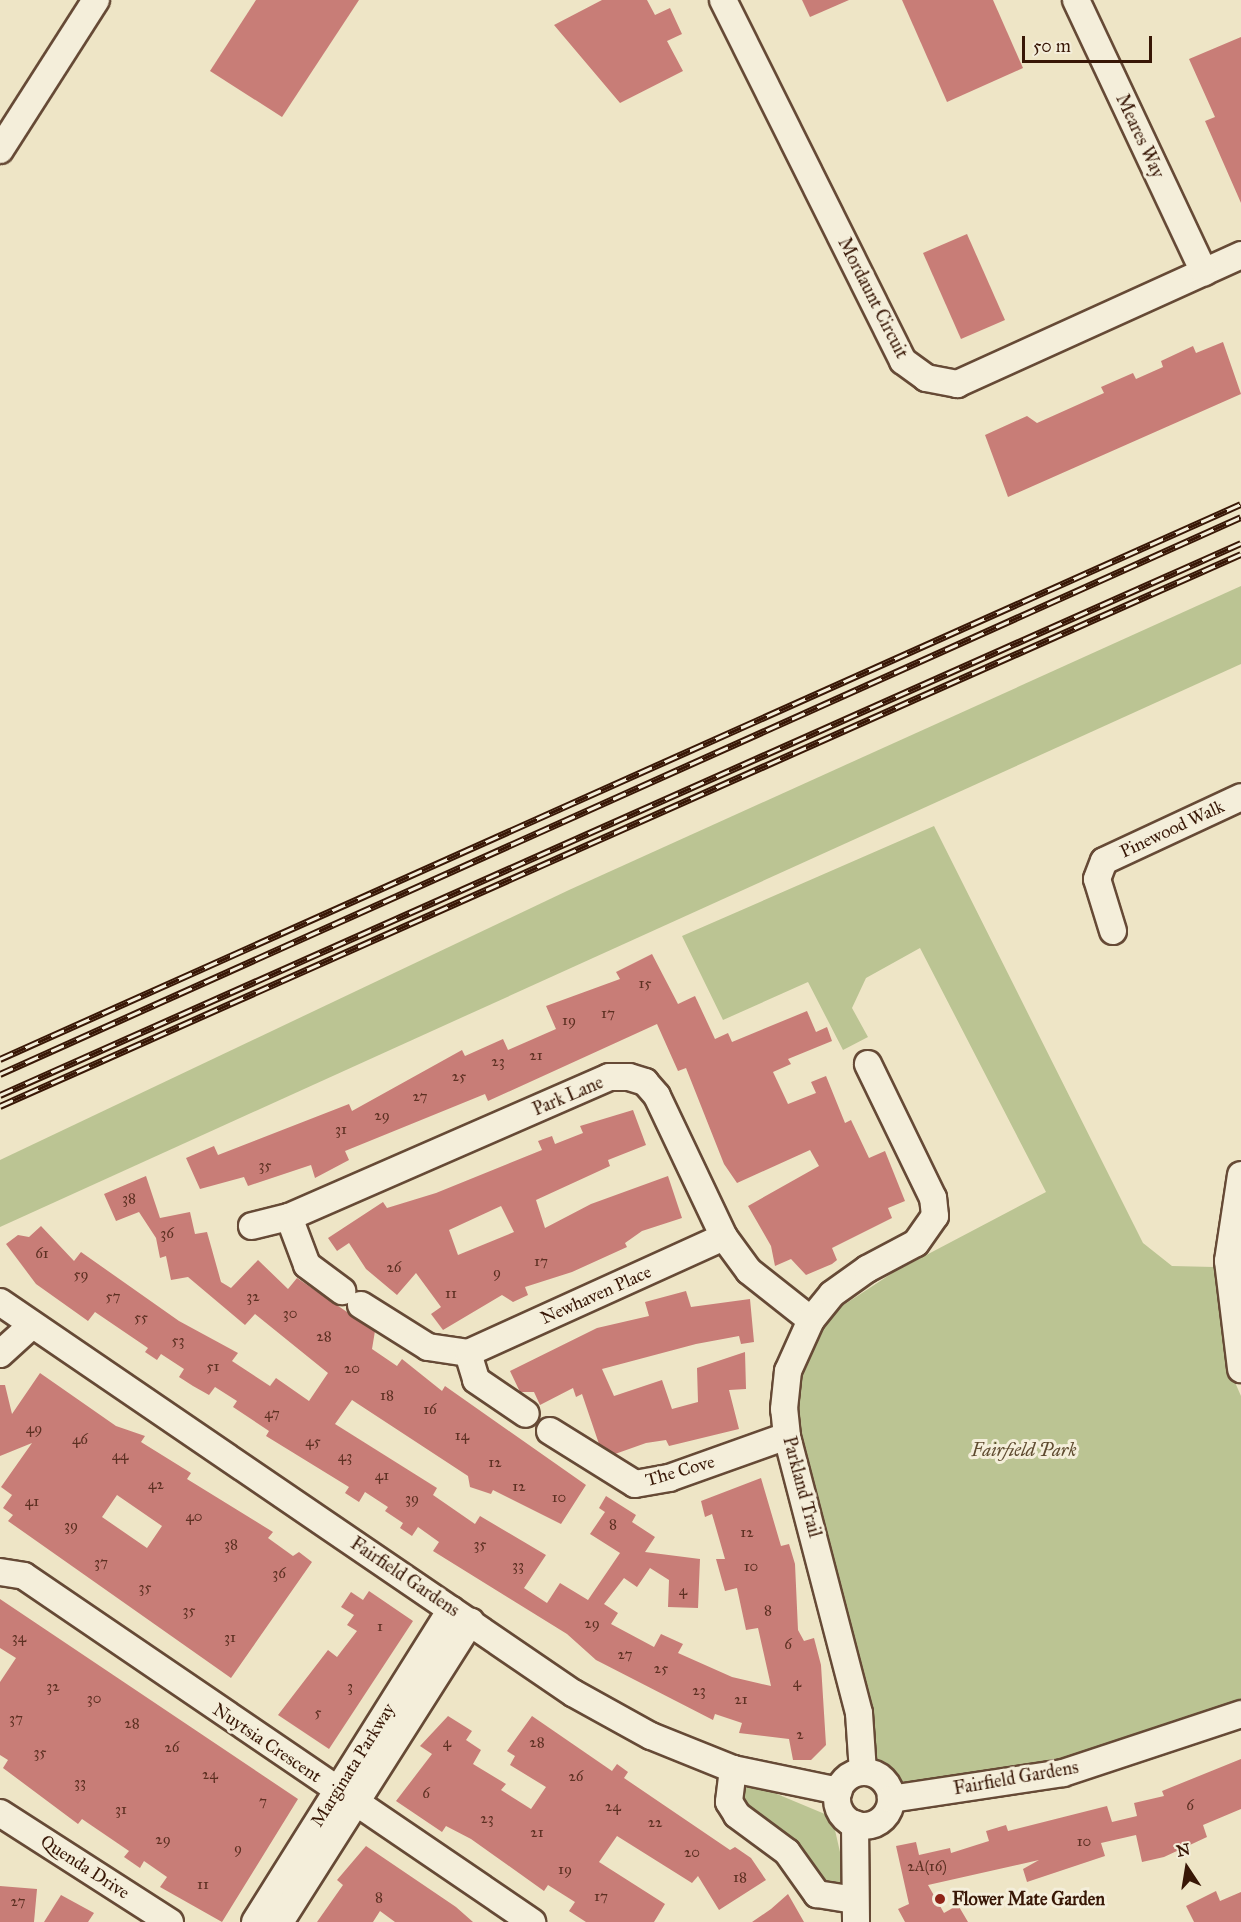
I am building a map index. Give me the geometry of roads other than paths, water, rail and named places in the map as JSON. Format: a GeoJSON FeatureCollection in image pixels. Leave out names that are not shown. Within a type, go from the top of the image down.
{"type":"FeatureCollection","features":[{"type":"Feature","properties":{"kind":"street"},"geometry":{"type":"LineString","coordinates":[[0,150],[96,0]]}},
{"type":"Feature","properties":{"kind":"street","name":"Mordaunt Circuit"},"geometry":{"type":"LineString","coordinates":[[723,0],[903,361],[926,378],[957,384],[1241,255]]}},
{"type":"Feature","properties":{"kind":"street","name":"Meares Way"},"geometry":{"type":"LineString","coordinates":[[1076,0],[1204,272]]}},
{"type":"Feature","properties":{"kind":"street","name":"Pinewood Walk"},"geometry":{"type":"LineString","coordinates":[[1113,931],[1097,879],[1104,861],[1241,797]]}},
{"type":"Feature","properties":{"kind":"street","name":"Parkland Trail"},"geometry":{"type":"LineString","coordinates":[[863,1772],[859,1713],[786,1436],[788,1371],[811,1320],[832,1294],[867,1269],[916,1243],[935,1216],[933,1197],[868,1064]]}},
{"type":"Feature","properties":{"kind":"street","name":"Park Lane"},"geometry":{"type":"LineString","coordinates":[[252,1226],[289,1217],[609,1077],[629,1077],[645,1082],[657,1096],[724,1237],[749,1271],[811,1320]]}},
{"type":"Feature","properties":{"kind":"street"},"geometry":{"type":"LineString","coordinates":[[1241,1175],[1228,1261],[1241,1369]]}},
{"type":"Feature","properties":{"kind":"street"},"geometry":{"type":"LineString","coordinates":[[289,1217],[307,1265],[352,1298],[428,1347],[468,1353],[476,1380],[526,1414]]}},
{"type":"Feature","properties":{"kind":"street","name":"Newhaven Place"},"geometry":{"type":"LineString","coordinates":[[468,1353],[724,1237]]}},
{"type":"Feature","properties":{"kind":"street","name":"Fairfield Gardens"},"geometry":{"type":"LineString","coordinates":[[0,1302],[573,1693],[651,1736],[733,1769],[838,1791]]}},
{"type":"Feature","properties":{"kind":"street"},"geometry":{"type":"LineString","coordinates":[[0,1354],[32,1325]]}},
{"type":"Feature","properties":{"kind":"street","name":"The Cove"},"geometry":{"type":"LineString","coordinates":[[550,1431],[635,1484],[669,1478],[786,1436]]}},
{"type":"Feature","properties":{"kind":"street","name":"Nuytsia Crescent"},"geometry":{"type":"LineString","coordinates":[[0,1572],[24,1576],[532,1922]]}},
{"type":"Feature","properties":{"kind":"street","name":"Marginata Parkway"},"geometry":{"type":"LineString","coordinates":[[255,1922],[346,1797],[461,1615]]}},
{"type":"Feature","properties":{"kind":"street","name":"Fairfield Gardens"},"geometry":{"type":"LineString","coordinates":[[891,1799],[1063,1773],[1241,1714]]}},
{"type":"Feature","properties":{"kind":"street"},"geometry":{"type":"LineString","coordinates":[[733,1769],[729,1802],[737,1815],[787,1852],[817,1894],[854,1911],[855,1824]]}},
{"type":"Feature","properties":{"kind":"street"},"geometry":{"type":"LineString","coordinates":[[863,1772],[882,1778],[891,1799],[885,1816],[874,1824],[855,1824],[841,1813],[838,1791],[850,1776],[863,1772]]}},
{"type":"Feature","properties":{"kind":"street","name":"Marginata Parkway"},"geometry":{"type":"LineString","coordinates":[[280,1922],[346,1797]]}},
{"type":"Feature","properties":{"kind":"street","name":"Quenda Drive"},"geometry":{"type":"LineString","coordinates":[[0,1813],[170,1922]]}},
{"type":"Feature","properties":{"kind":"railway"},"geometry":{"type":"LineString","coordinates":[[0,1059],[1241,504]]}},
{"type":"Feature","properties":{"kind":"railway"},"geometry":{"type":"LineString","coordinates":[[0,1074],[1241,517]]}},
{"type":"Feature","properties":{"kind":"railway"},"geometry":{"type":"LineString","coordinates":[[0,1095],[1241,543]]}},
{"type":"Feature","properties":{"kind":"railway"},"geometry":{"type":"LineString","coordinates":[[0,1106],[1241,554]]}},
{"type":"Feature","properties":{"kind":"place","name":"Flower Mate Garden"},"geometry":{"type":"Point","coordinates":[940,1899]}},
{"type":"Feature","properties":{"kind":"park label","name":"Fairfield Park"},"geometry":{"type":"Point","coordinates":[1024,1450]}}]}
